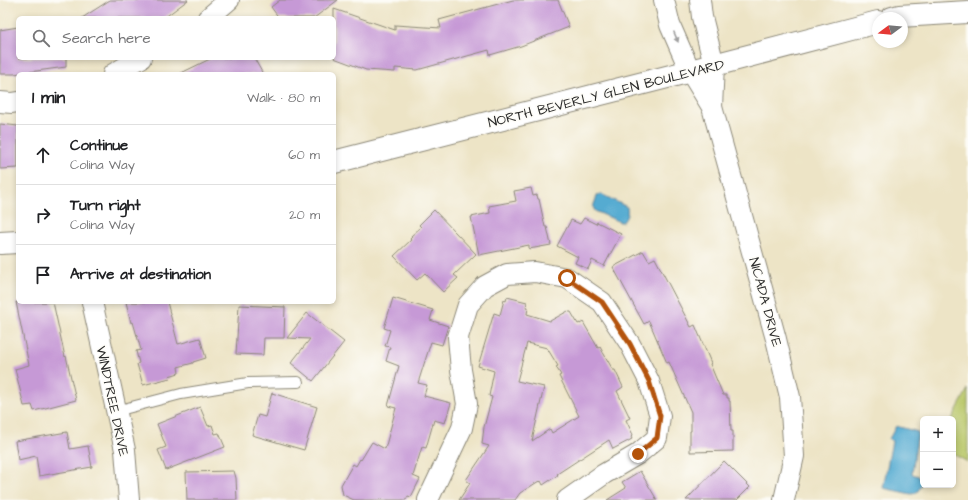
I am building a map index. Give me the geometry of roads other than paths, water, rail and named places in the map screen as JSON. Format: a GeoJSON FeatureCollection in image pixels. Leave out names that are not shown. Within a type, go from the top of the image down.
{"type":"FeatureCollection","features":[{"type":"Feature","properties":{"kind":"main road"},"geometry":{"type":"LineString","coordinates":[[908,15],[968,12]]}},
{"type":"Feature","properties":{"kind":"main road","name":"NORTH BEVERLY GLEN BOULEVARD"},"geometry":{"type":"LineString","coordinates":[[336,161],[872,24]]}},
{"type":"Feature","properties":{"kind":"main road"},"geometry":{"type":"LineString","coordinates":[[0,243],[16,242]]}},
{"type":"Feature","properties":{"kind":"street"},"geometry":{"type":"LineString","coordinates":[[210,16],[229,0]]}},
{"type":"Feature","properties":{"kind":"street","name":"NICADA DRIVE"},"geometry":{"type":"LineString","coordinates":[[664,0],[670,25],[690,71],[712,107],[776,339],[790,397],[794,456],[784,500]]}},
{"type":"Feature","properties":{"kind":"street","name":"NICADA DRIVE"},"geometry":{"type":"LineString","coordinates":[[700,0],[702,16],[714,65],[712,107]]}},
{"type":"Feature","properties":{"kind":"street"},"geometry":{"type":"LineString","coordinates":[[117,72],[138,60]]}},
{"type":"Feature","properties":{"kind":"street"},"geometry":{"type":"LineString","coordinates":[[0,102],[16,102]]}},
{"type":"Feature","properties":{"kind":"street"},"geometry":{"type":"LineString","coordinates":[[428,500],[462,428],[467,404],[461,370],[458,337],[468,305],[485,286],[507,274],[535,272],[567,278],[602,302],[630,344],[649,381],[660,416],[657,438],[638,454],[604,474],[567,500]]}},
{"type":"Feature","properties":{"kind":"street","name":"WINDTREE DRIVE"},"geometry":{"type":"LineString","coordinates":[[92,304],[125,450],[129,500]]}},
{"type":"Feature","properties":{"kind":"lane"},"geometry":{"type":"LineString","coordinates":[[116,411],[181,394],[248,383],[298,382]]}},
{"type":"Feature","properties":{"kind":"water"},"geometry":{"type":"Polygon","coordinates":[[[601,194],[627,207],[627,215],[623,222],[595,211],[593,207],[597,196],[601,194]]]}},
{"type":"Feature","properties":{"kind":"water"},"geometry":{"type":"Polygon","coordinates":[[[896,426],[918,432],[912,474],[919,476],[920,487],[918,491],[913,494],[883,488],[892,441],[889,439],[896,426]]]}}]}
